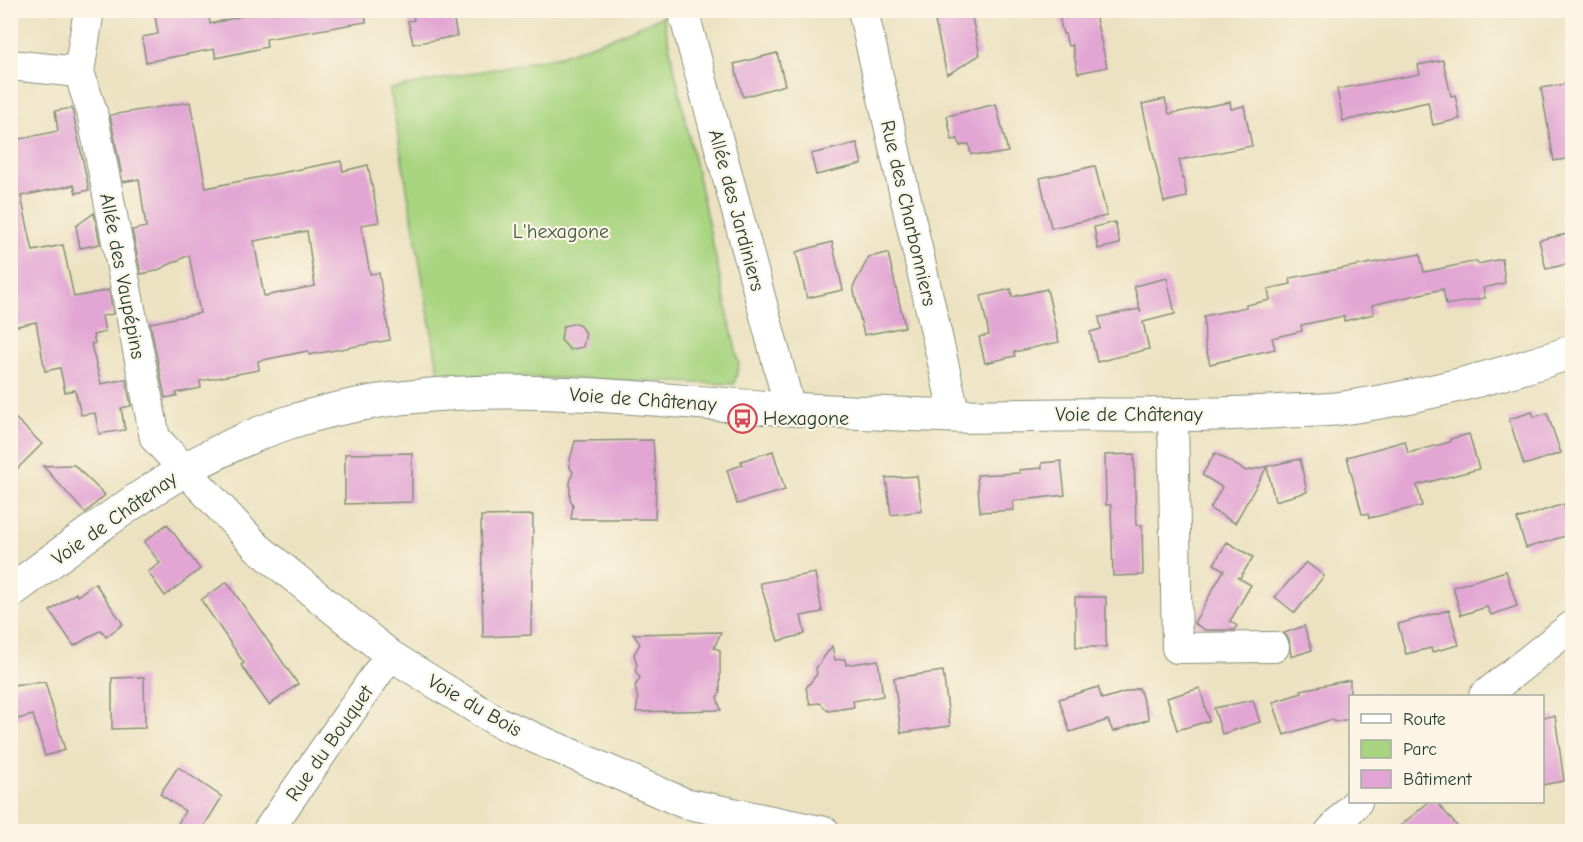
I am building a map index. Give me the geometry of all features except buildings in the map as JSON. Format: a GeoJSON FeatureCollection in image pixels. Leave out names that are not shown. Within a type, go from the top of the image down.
{"type":"FeatureCollection","features":[{"type":"Feature","properties":{"kind":"street","name":"Allée des Vaupépins"},"geometry":{"type":"LineString","coordinates":[[90,10],[79,72],[92,112],[155,438],[186,469]]}},
{"type":"Feature","properties":{"kind":"street","name":"Allée des Jardiniers"},"geometry":{"type":"LineString","coordinates":[[683,10],[790,409]]}},
{"type":"Feature","properties":{"kind":"street","name":"Rue des Charbonniers"},"geometry":{"type":"LineString","coordinates":[[863,10],[955,416]]}},
{"type":"Feature","properties":{"kind":"street"},"geometry":{"type":"LineString","coordinates":[[10,65],[79,72]]}},
{"type":"Feature","properties":{"kind":"street","name":"Voie de Châtenay"},"geometry":{"type":"LineString","coordinates":[[10,592],[132,501],[186,469],[243,439],[291,422],[364,403],[411,397],[505,392],[955,416],[1173,415],[1341,408],[1485,378],[1572,352]]}},
{"type":"Feature","properties":{"kind":"street"},"geometry":{"type":"LineString","coordinates":[[1173,415],[1177,648],[1274,647]]}},
{"type":"Feature","properties":{"kind":"street","name":"Voie du Bois"},"geometry":{"type":"LineString","coordinates":[[186,469],[258,548],[390,655],[498,722],[684,803],[825,831]]}},
{"type":"Feature","properties":{"kind":"street"},"geometry":{"type":"LineString","coordinates":[[1485,695],[1572,626]]}},
{"type":"Feature","properties":{"kind":"street","name":"Rue du Bouquet"},"geometry":{"type":"LineString","coordinates":[[267,831],[390,655]]}},
{"type":"Feature","properties":{"kind":"street"},"geometry":{"type":"LineString","coordinates":[[1330,831],[1355,803]]}},
{"type":"Feature","properties":{"kind":"green space","name":"L'hexagone"},"geometry":{"type":"Polygon","coordinates":[[[663,16],[739,365],[734,384],[439,375],[390,89],[560,56],[663,16]]]}},
{"type":"Feature","properties":{"kind":"place","name":"Hexagone"},"geometry":{"type":"Point","coordinates":[742,418]}}]}
